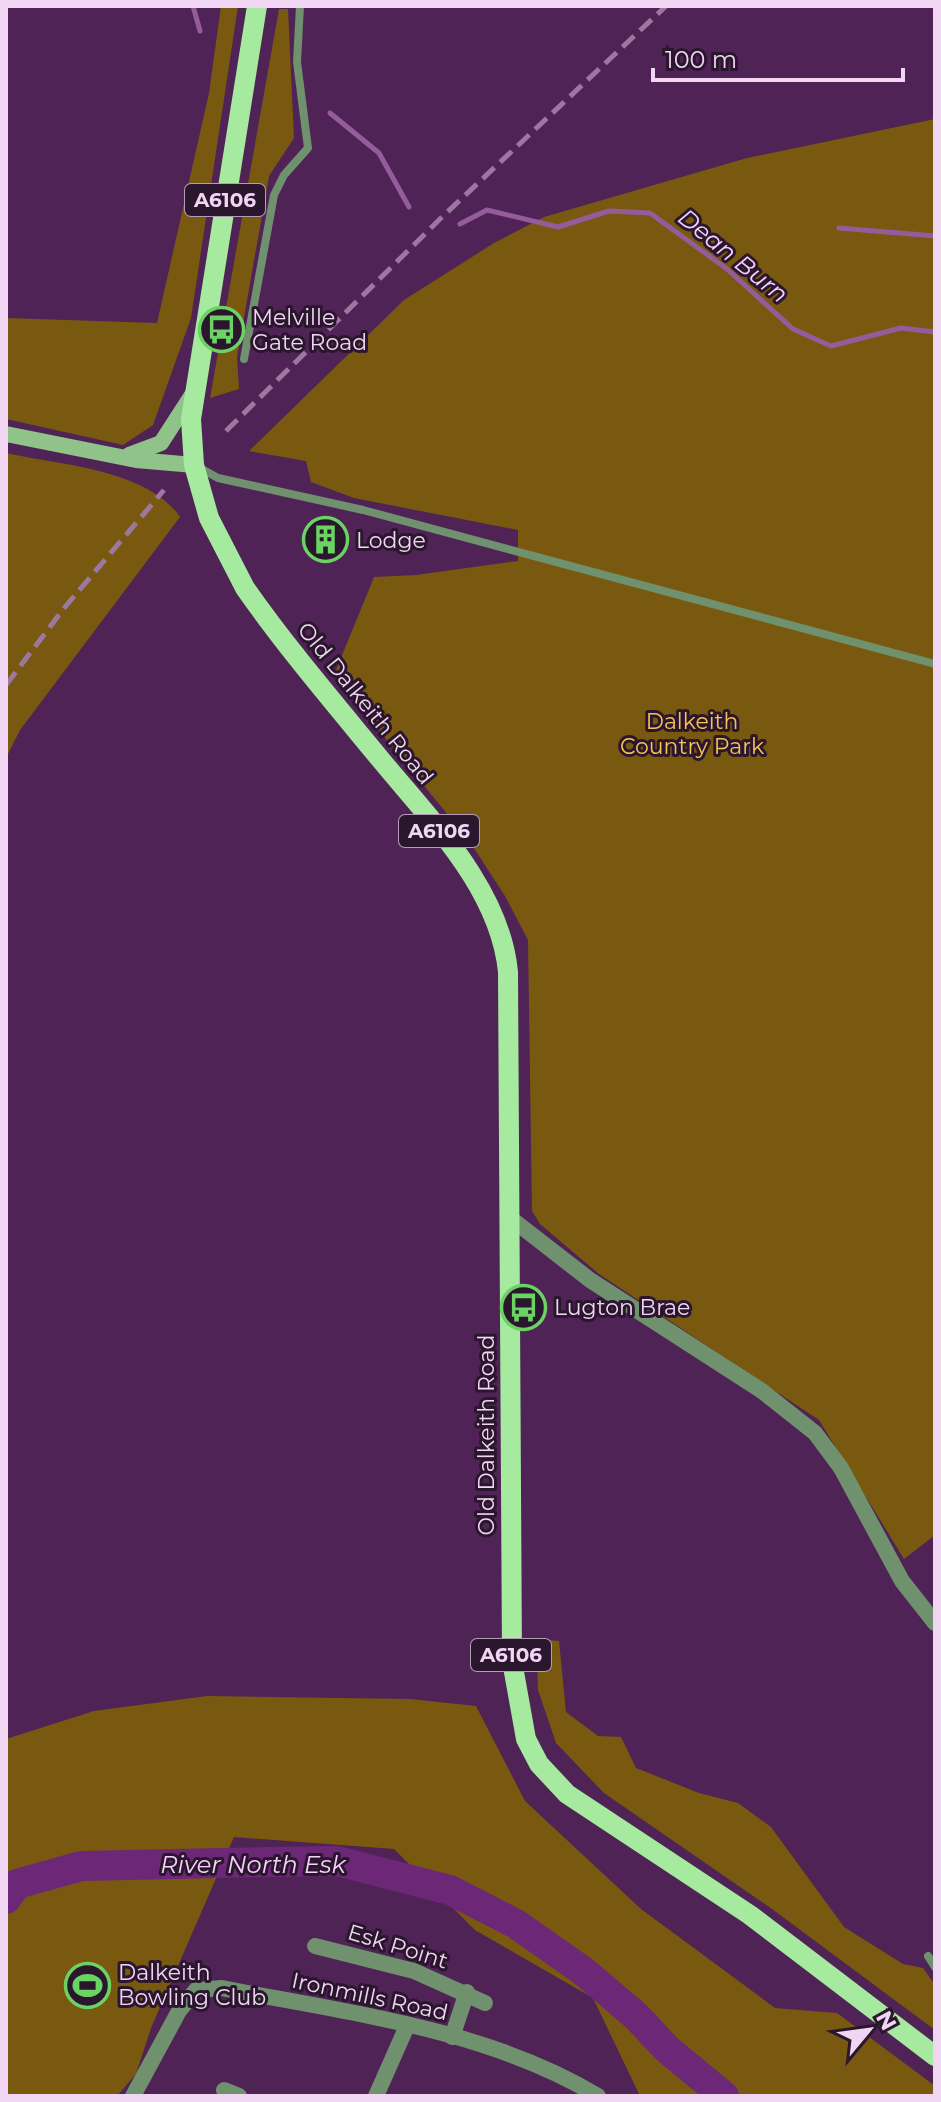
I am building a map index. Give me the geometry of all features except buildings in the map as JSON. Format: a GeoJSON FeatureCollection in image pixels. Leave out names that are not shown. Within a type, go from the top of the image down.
{"type":"FeatureCollection","features":[{"type":"Feature","properties":{"kind":"main road","name":"A6106"},"geometry":{"type":"LineString","coordinates":[[194,465],[193,394],[257,6]]}},
{"type":"Feature","properties":{"kind":"main road","name":"Old Dalkeith Road"},"geometry":{"type":"LineString","coordinates":[[194,465],[218,540],[245,588],[454,851],[498,926],[508,972],[512,1661],[521,1721],[533,1753],[549,1777],[589,1811],[750,1915],[935,2056]]}},
{"type":"Feature","properties":{"kind":"street"},"geometry":{"type":"LineString","coordinates":[[115,457],[136,455],[161,443],[193,394]]}},
{"type":"Feature","properties":{"kind":"street"},"geometry":{"type":"LineString","coordinates":[[6,434],[115,457],[194,465]]}},
{"type":"Feature","properties":{"kind":"street"},"geometry":{"type":"LineString","coordinates":[[509,1217],[590,1280],[762,1391],[815,1433],[841,1468],[902,1581],[935,1623]]}},
{"type":"Feature","properties":{"kind":"street","name":"Esk Point"},"geometry":{"type":"LineString","coordinates":[[315,1946],[414,1971],[467,1992],[485,2003]]}},
{"type":"Feature","properties":{"kind":"street","name":"Ironmills Road"},"geometry":{"type":"LineString","coordinates":[[133,2096],[179,2011],[196,1990],[222,1988],[452,2037],[556,2071],[598,2096]]}},
{"type":"Feature","properties":{"kind":"street","name":"Esk Point"},"geometry":{"type":"LineString","coordinates":[[452,2037],[467,1992]]}},
{"type":"Feature","properties":{"kind":"street"},"geometry":{"type":"LineString","coordinates":[[376,2096],[407,2026]]}},
{"type":"Feature","properties":{"kind":"lane"},"geometry":{"type":"LineString","coordinates":[[244,359],[274,195],[284,175],[308,148],[297,62],[300,6]]}},
{"type":"Feature","properties":{"kind":"lane"},"geometry":{"type":"LineString","coordinates":[[194,465],[218,478],[363,510],[935,664]]}},
{"type":"Feature","properties":{"kind":"lane"},"geometry":{"type":"LineString","coordinates":[[928,1956],[935,1967]]}},
{"type":"Feature","properties":{"kind":"green space"},"geometry":{"type":"Polygon","coordinates":[[[221,6],[238,6],[191,318],[153,425],[123,445],[6,419],[6,318],[157,323],[209,93],[221,6]]]}},
{"type":"Feature","properties":{"kind":"green space"},"geometry":{"type":"Polygon","coordinates":[[[279,9],[288,9],[294,138],[269,176],[237,357],[239,389],[210,398],[279,9]]]}},
{"type":"Feature","properties":{"kind":"green space","name":"Dalkeith Country Park"},"geometry":{"type":"Polygon","coordinates":[[[935,119],[935,1535],[904,1559],[819,1420],[599,1274],[540,1224],[532,1211],[528,940],[505,896],[470,842],[334,675],[374,577],[416,575],[518,561],[518,530],[354,498],[311,482],[306,461],[249,451],[404,300],[494,243],[544,217],[747,158],[935,119]]]}},
{"type":"Feature","properties":{"kind":"green space"},"geometry":{"type":"Polygon","coordinates":[[[6,453],[125,479],[165,501],[180,517],[20,730],[6,758],[6,453]]]}},
{"type":"Feature","properties":{"kind":"green space"},"geometry":{"type":"Polygon","coordinates":[[[536,1639],[559,1641],[566,1712],[598,1736],[621,1737],[636,1768],[699,1793],[738,1803],[771,1827],[844,1927],[903,1964],[923,1968],[935,1985],[935,2030],[772,1909],[604,1793],[556,1743],[538,1690],[536,1639]]]}},
{"type":"Feature","properties":{"kind":"green space"},"geometry":{"type":"Polygon","coordinates":[[[207,1696],[410,1699],[476,1706],[525,1801],[641,1909],[775,2008],[837,2013],[935,2086],[935,2096],[640,2096],[593,1998],[475,1930],[394,1849],[234,1837],[151,2028],[136,2074],[117,2096],[6,2096],[6,1739],[94,1711],[207,1696]]]}},
{"type":"Feature","properties":{"kind":"waterway","name":"Dean Burn"},"geometry":{"type":"LineString","coordinates":[[193,6],[200,31]]}},
{"type":"Feature","properties":{"kind":"waterway","name":"Dean Burn"},"geometry":{"type":"LineString","coordinates":[[330,113],[379,153],[409,207]]}},
{"type":"Feature","properties":{"kind":"waterway","name":"Dean Burn"},"geometry":{"type":"LineString","coordinates":[[460,224],[487,210],[558,227],[609,211],[650,213],[727,269],[793,329],[831,346],[901,328],[935,332]]}},
{"type":"Feature","properties":{"kind":"waterway"},"geometry":{"type":"LineString","coordinates":[[839,228],[935,236]]}},
{"type":"Feature","properties":{"kind":"waterway","name":"River North Esk"},"geometry":{"type":"LineString","coordinates":[[6,1899],[17,1884],[81,1866],[270,1862],[337,1861],[450,1890],[516,1924],[583,1971],[636,2016],[667,2049],[724,2096]]}},
{"type":"Feature","properties":{"kind":"railway"},"geometry":{"type":"LineString","coordinates":[[226,431],[442,217],[666,6]]}},
{"type":"Feature","properties":{"kind":"railway"},"geometry":{"type":"LineString","coordinates":[[6,685],[65,607],[164,490]]}},
{"type":"Feature","properties":{"kind":"place","name":"Melville Gate Road"},"geometry":{"type":"Point","coordinates":[221,330]}},
{"type":"Feature","properties":{"kind":"place","name":"Lodge"},"geometry":{"type":"Point","coordinates":[325,540]}},
{"type":"Feature","properties":{"kind":"place","name":"Lugton Brae"},"geometry":{"type":"Point","coordinates":[523,1307]}},
{"type":"Feature","properties":{"kind":"place","name":"Dalkeith Bowling Club"},"geometry":{"type":"Point","coordinates":[87,1985]}}]}
